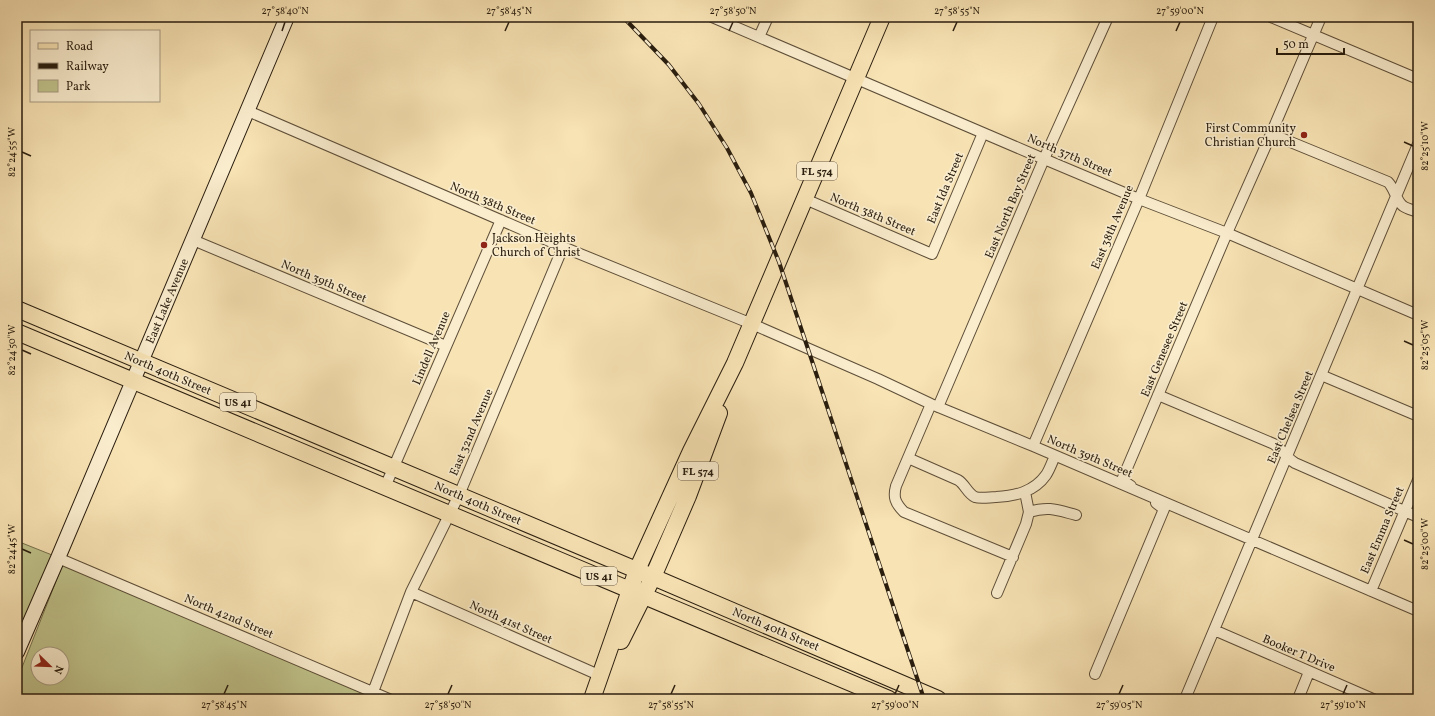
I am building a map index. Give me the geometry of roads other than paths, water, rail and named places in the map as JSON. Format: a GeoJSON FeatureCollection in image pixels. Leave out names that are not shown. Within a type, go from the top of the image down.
{"type":"FeatureCollection","features":[{"type":"Feature","properties":{"kind":"main road","name":"FL 574"},"geometry":{"type":"LineString","coordinates":[[637,593],[637,570],[691,451],[735,363],[882,17]]}},
{"type":"Feature","properties":{"kind":"main road","name":"North 40th Street"},"geometry":{"type":"LineString","coordinates":[[17,308],[141,362],[385,487],[889,699]]}},
{"type":"Feature","properties":{"kind":"main road","name":"North 40th Street"},"geometry":{"type":"LineString","coordinates":[[17,332],[133,381],[394,467],[938,699]]}},
{"type":"Feature","properties":{"kind":"main road","name":"FL 574"},"geometry":{"type":"LineString","coordinates":[[592,699],[637,593],[653,577],[688,496],[714,428],[735,363]]}},
{"type":"Feature","properties":{"kind":"street","name":"East Lake Avenue"},"geometry":{"type":"LineString","coordinates":[[17,652],[287,17]]}},
{"type":"Feature","properties":{"kind":"street","name":"North 37th Street"},"geometry":{"type":"LineString","coordinates":[[712,17],[1044,159],[1227,234],[1418,315]]}},
{"type":"Feature","properties":{"kind":"street"},"geometry":{"type":"LineString","coordinates":[[759,37],[768,17]]}},
{"type":"Feature","properties":{"kind":"street","name":"East North Bay Street"},"geometry":{"type":"LineString","coordinates":[[1013,557],[904,512],[898,507],[894,494],[908,458],[935,405],[1108,17]]}},
{"type":"Feature","properties":{"kind":"street","name":"East 38th Avenue"},"geometry":{"type":"LineString","coordinates":[[1033,446],[1139,199],[1213,17]]}},
{"type":"Feature","properties":{"kind":"street"},"geometry":{"type":"LineString","coordinates":[[1271,17],[1418,79]]}},
{"type":"Feature","properties":{"kind":"street","name":"East Genesee Street"},"geometry":{"type":"LineString","coordinates":[[1095,674],[1164,509],[1122,480],[1321,17]]}},
{"type":"Feature","properties":{"kind":"street","name":"North 38th Street"},"geometry":{"type":"LineString","coordinates":[[248,111],[563,247],[752,324]]}},
{"type":"Feature","properties":{"kind":"street","name":"East Ida Street"},"geometry":{"type":"LineString","coordinates":[[932,254],[983,132]]}},
{"type":"Feature","properties":{"kind":"street"},"geometry":{"type":"LineString","coordinates":[[1272,134],[1388,182],[1393,186],[1396,196],[1403,206],[1418,212]]}},
{"type":"Feature","properties":{"kind":"street","name":"East Chelsea Street"},"geometry":{"type":"LineString","coordinates":[[1184,699],[1287,458],[1418,144]]}},
{"type":"Feature","properties":{"kind":"street","name":"North 38th Street"},"geometry":{"type":"LineString","coordinates":[[805,199],[932,254]]}},
{"type":"Feature","properties":{"kind":"street","name":"Lindell Avenue"},"geometry":{"type":"LineString","coordinates":[[385,487],[501,220]]}},
{"type":"Feature","properties":{"kind":"street","name":"North 39th Street"},"geometry":{"type":"LineString","coordinates":[[192,240],[446,346]]}},
{"type":"Feature","properties":{"kind":"street","name":"East 32nd Avenue"},"geometry":{"type":"LineString","coordinates":[[373,692],[411,592],[459,495],[563,247]]}},
{"type":"Feature","properties":{"kind":"street","name":"North 39th Street"},"geometry":{"type":"LineString","coordinates":[[752,324],[935,405],[1418,611]]}},
{"type":"Feature","properties":{"kind":"street"},"geometry":{"type":"LineString","coordinates":[[1321,375],[1418,416]]}},
{"type":"Feature","properties":{"kind":"street"},"geometry":{"type":"LineString","coordinates":[[1158,395],[1274,444],[1281,448],[1287,458],[1295,463],[1418,517]]}},
{"type":"Feature","properties":{"kind":"street"},"geometry":{"type":"LineString","coordinates":[[908,458],[958,480],[964,485],[968,492],[978,498],[1013,496],[1025,492],[1044,477],[1055,456]]}},
{"type":"Feature","properties":{"kind":"street","name":"East Emma Street"},"geometry":{"type":"LineString","coordinates":[[1371,591],[1418,480]]}},
{"type":"Feature","properties":{"kind":"street"},"geometry":{"type":"LineString","coordinates":[[997,593],[1013,557],[1030,512],[1025,492]]}},
{"type":"Feature","properties":{"kind":"street"},"geometry":{"type":"LineString","coordinates":[[1030,512],[1042,508],[1056,509],[1076,515]]}},
{"type":"Feature","properties":{"kind":"street","name":"North 42nd Street"},"geometry":{"type":"LineString","coordinates":[[58,558],[389,699]]}},
{"type":"Feature","properties":{"kind":"street","name":"North 41st Street"},"geometry":{"type":"LineString","coordinates":[[411,592],[601,676]]}},
{"type":"Feature","properties":{"kind":"street","name":"Booker T Drive"},"geometry":{"type":"LineString","coordinates":[[1214,630],[1368,698]]}},
{"type":"Feature","properties":{"kind":"street"},"geometry":{"type":"LineString","coordinates":[[806,664],[814,645]]}},
{"type":"Feature","properties":{"kind":"street"},"geometry":{"type":"LineString","coordinates":[[1298,699],[1309,672]]}},
{"type":"Feature","properties":{"kind":"railway"},"geometry":{"type":"LineString","coordinates":[[623,17],[669,65],[699,104],[727,148],[751,193],[779,262],[924,699]]}},
{"type":"Feature","properties":{"kind":"place","name":"First Community Christian Church"},"geometry":{"type":"Point","coordinates":[1304,135]}},
{"type":"Feature","properties":{"kind":"place","name":"Jackson Heights Church of Christ"},"geometry":{"type":"Point","coordinates":[484,245]}}]}
